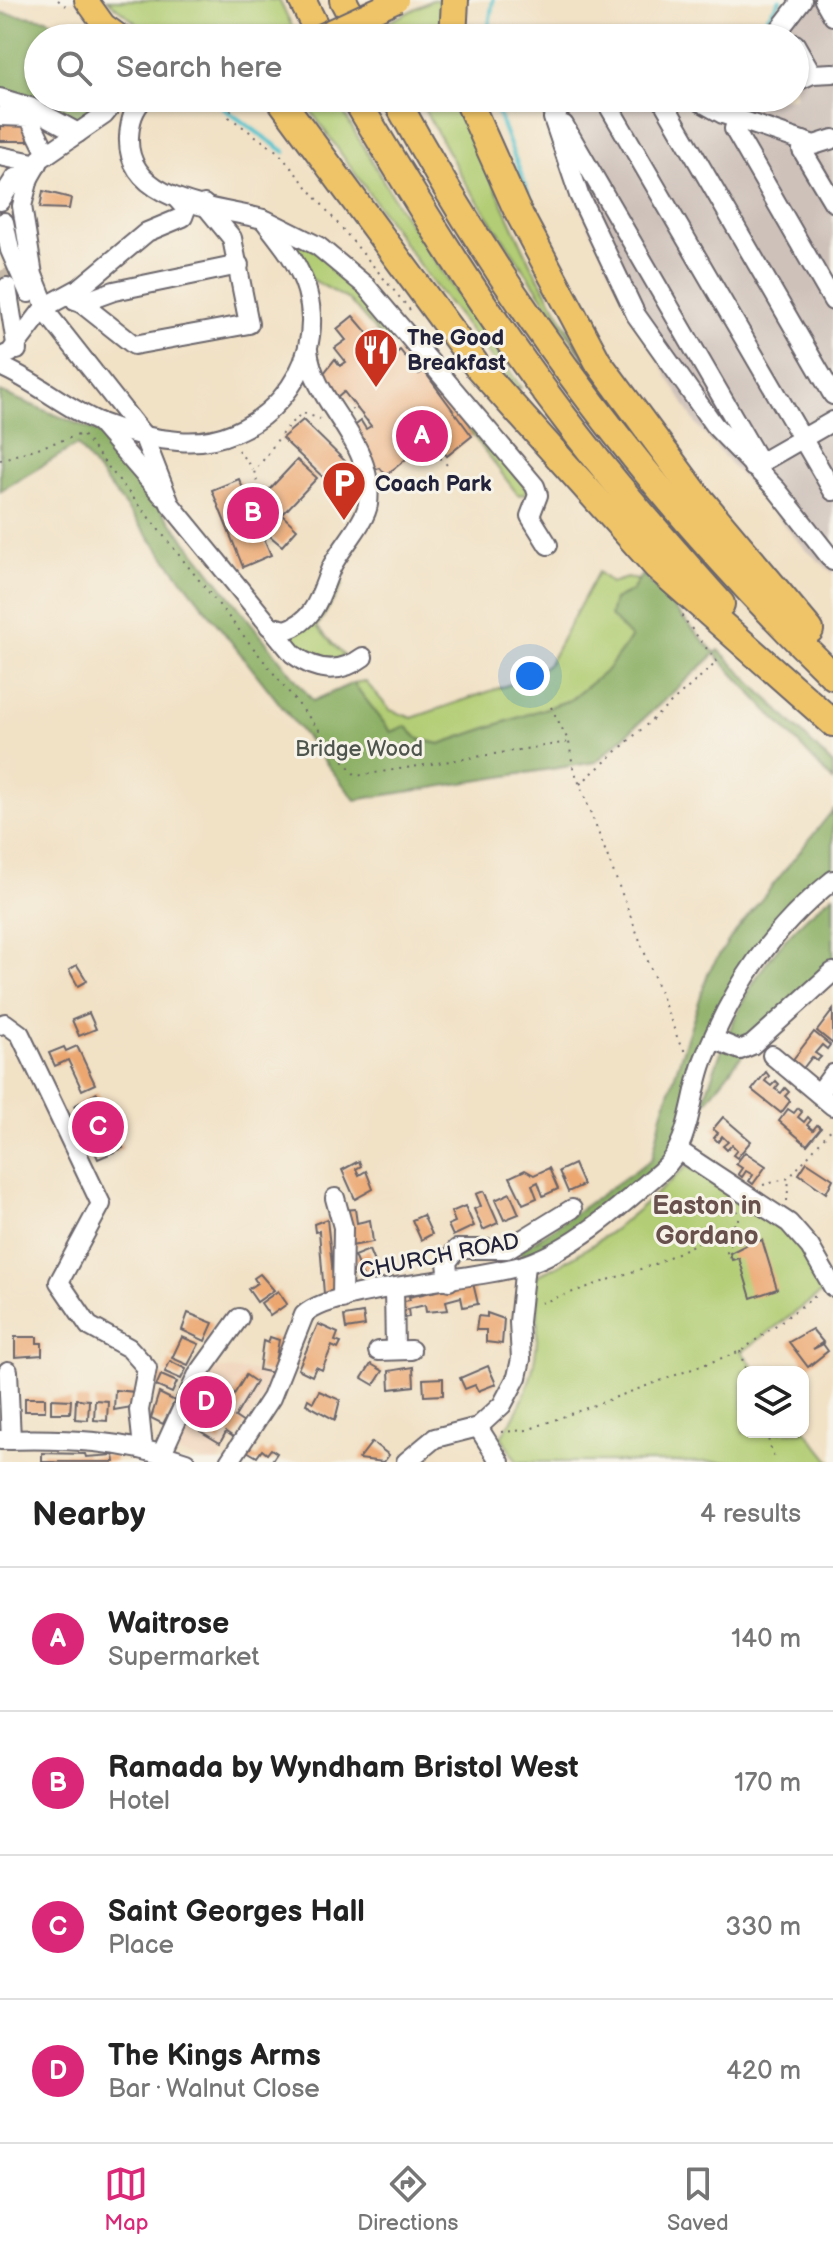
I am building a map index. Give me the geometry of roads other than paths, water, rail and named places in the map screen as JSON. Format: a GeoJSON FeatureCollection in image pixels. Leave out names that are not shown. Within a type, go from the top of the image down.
{"type":"FeatureCollection","features":[{"type":"Feature","properties":{"kind":"highway"},"geometry":{"type":"LineString","coordinates":[[302,0],[312,24]]}},
{"type":"Feature","properties":{"kind":"highway"},"geometry":{"type":"LineString","coordinates":[[343,0],[356,24]]}},
{"type":"Feature","properties":{"kind":"highway"},"geometry":{"type":"LineString","coordinates":[[454,24],[455,0]]}},
{"type":"Feature","properties":{"kind":"highway"},"geometry":{"type":"LineString","coordinates":[[289,112],[477,366],[657,567],[793,684],[833,723]]}},
{"type":"Feature","properties":{"kind":"highway"},"geometry":{"type":"LineString","coordinates":[[363,112],[428,220],[561,413],[647,521],[793,684]]}},
{"type":"Feature","properties":{"kind":"highway"},"geometry":{"type":"LineString","coordinates":[[403,112],[452,197],[569,370],[720,561],[833,676]]}},
{"type":"Feature","properties":{"kind":"highway"},"geometry":{"type":"LineString","coordinates":[[473,112],[516,208],[598,362],[695,493],[833,657]]}},
{"type":"Feature","properties":{"kind":"main road"},"geometry":{"type":"LineString","coordinates":[[73,0],[105,24]]}},
{"type":"Feature","properties":{"kind":"main road"},"geometry":{"type":"LineString","coordinates":[[347,24],[397,0]]}},
{"type":"Feature","properties":{"kind":"street"},"geometry":{"type":"LineString","coordinates":[[788,24],[802,0]]}},
{"type":"Feature","properties":{"kind":"street"},"geometry":{"type":"LineString","coordinates":[[824,0],[833,16]]}},
{"type":"Feature","properties":{"kind":"street"},"geometry":{"type":"LineString","coordinates":[[809,77],[833,73]]}},
{"type":"Feature","properties":{"kind":"street"},"geometry":{"type":"LineString","coordinates":[[0,98],[24,105]]}},
{"type":"Feature","properties":{"kind":"street"},"geometry":{"type":"LineString","coordinates":[[39,112],[78,133]]}},
{"type":"Feature","properties":{"kind":"street"},"geometry":{"type":"LineString","coordinates":[[0,201],[15,178],[38,165],[106,112]]}},
{"type":"Feature","properties":{"kind":"street"},"geometry":{"type":"LineString","coordinates":[[72,300],[147,232],[183,217],[186,209],[177,199],[141,177],[131,155],[130,124],[136,112]]}},
{"type":"Feature","properties":{"kind":"street"},"geometry":{"type":"LineString","coordinates":[[557,112],[553,118],[579,195],[636,315],[714,425],[757,465],[833,561]]}},
{"type":"Feature","properties":{"kind":"street"},"geometry":{"type":"LineString","coordinates":[[566,112],[757,465]]}},
{"type":"Feature","properties":{"kind":"street"},"geometry":{"type":"LineString","coordinates":[[612,112],[833,491]]}},
{"type":"Feature","properties":{"kind":"street"},"geometry":{"type":"LineString","coordinates":[[669,112],[833,395]]}},
{"type":"Feature","properties":{"kind":"street"},"geometry":{"type":"LineString","coordinates":[[730,112],[734,129],[833,301]]}},
{"type":"Feature","properties":{"kind":"street"},"geometry":{"type":"LineString","coordinates":[[735,112],[814,145],[833,139]]}},
{"type":"Feature","properties":{"kind":"street"},"geometry":{"type":"LineString","coordinates":[[0,116],[29,117],[38,165],[22,206],[25,237],[41,310]]}},
{"type":"Feature","properties":{"kind":"street"},"geometry":{"type":"LineString","coordinates":[[803,141],[802,150],[833,202]]}},
{"type":"Feature","properties":{"kind":"street"},"geometry":{"type":"LineString","coordinates":[[0,156],[38,165]]}},
{"type":"Feature","properties":{"kind":"street"},"geometry":{"type":"LineString","coordinates":[[177,199],[263,219],[318,246],[366,286],[535,486],[538,495],[531,511],[534,525],[548,545]]}},
{"type":"Feature","properties":{"kind":"street"},"geometry":{"type":"LineString","coordinates":[[72,300],[134,345],[249,324],[232,238],[204,204]]}},
{"type":"Feature","properties":{"kind":"street"},"geometry":{"type":"LineString","coordinates":[[263,219],[291,255],[303,280],[312,320],[308,348],[310,367],[360,450],[368,506],[332,566],[311,616],[286,630],[269,626]]}},
{"type":"Feature","properties":{"kind":"street"},"geometry":{"type":"LineString","coordinates":[[4,222],[10,250],[41,310],[143,435],[170,504]]}},
{"type":"Feature","properties":{"kind":"street"},"geometry":{"type":"LineString","coordinates":[[0,357],[15,345],[41,310],[72,300],[239,265]]}},
{"type":"Feature","properties":{"kind":"street"},"geometry":{"type":"LineString","coordinates":[[7,287],[15,345],[25,376]]}},
{"type":"Feature","properties":{"kind":"street"},"geometry":{"type":"LineString","coordinates":[[0,366],[25,376],[99,422],[143,435],[200,442],[249,425],[270,412],[288,394],[308,348]]}},
{"type":"Feature","properties":{"kind":"street"},"geometry":{"type":"LineString","coordinates":[[757,465],[833,421]]}},
{"type":"Feature","properties":{"kind":"street"},"geometry":{"type":"LineString","coordinates":[[99,422],[293,654],[307,665],[330,671],[363,657]]}},
{"type":"Feature","properties":{"kind":"street"},"geometry":{"type":"LineString","coordinates":[[832,1286],[810,1247],[785,1220],[678,1150],[703,1062],[744,977],[778,929],[833,880]]}},
{"type":"Feature","properties":{"kind":"street"},"geometry":{"type":"LineString","coordinates":[[713,1039],[740,1050],[752,1045],[833,972]]}},
{"type":"Feature","properties":{"kind":"street"},"geometry":{"type":"LineString","coordinates":[[0,1025],[5,1023],[20,1034],[101,1204],[59,1282],[89,1326],[129,1348],[147,1368],[139,1410],[143,1448]]}},
{"type":"Feature","properties":{"kind":"street"},"geometry":{"type":"LineString","coordinates":[[772,1055],[826,1098],[833,1074]]}},
{"type":"Feature","properties":{"kind":"street","name":"CHURCH ROAD"},"geometry":{"type":"LineString","coordinates":[[229,1462],[271,1398],[304,1315],[312,1308],[394,1288],[449,1281],[525,1265],[569,1243],[623,1203],[665,1168],[678,1150]]}},
{"type":"Feature","properties":{"kind":"street","name":"CHURCH ROAD"},"geometry":{"type":"LineString","coordinates":[[335,1198],[343,1227],[342,1299]]}},
{"type":"Feature","properties":{"kind":"street"},"geometry":{"type":"LineString","coordinates":[[449,1281],[447,1262],[457,1249],[507,1249],[565,1209]]}},
{"type":"Feature","properties":{"kind":"street"},"geometry":{"type":"LineString","coordinates":[[406,1462],[435,1438],[478,1427],[502,1405],[517,1377],[525,1265]]}},
{"type":"Feature","properties":{"kind":"street"},"geometry":{"type":"LineString","coordinates":[[394,1288],[395,1350]]}},
{"type":"Feature","properties":{"kind":"street"},"geometry":{"type":"LineString","coordinates":[[162,1453],[197,1376],[228,1321]]}},
{"type":"Feature","properties":{"kind":"street"},"geometry":{"type":"LineString","coordinates":[[13,1377],[6,1440],[101,1440],[143,1448],[186,1462]]}},
{"type":"Feature","properties":{"kind":"street"},"geometry":{"type":"LineString","coordinates":[[478,1427],[500,1462]]}},
{"type":"Feature","properties":{"kind":"waterway"},"geometry":{"type":"LineString","coordinates":[[489,24],[493,0]]}},
{"type":"Feature","properties":{"kind":"waterway"},"geometry":{"type":"LineString","coordinates":[[762,24],[780,0]]}},
{"type":"Feature","properties":{"kind":"waterway"},"geometry":{"type":"LineString","coordinates":[[229,112],[285,152]]}},
{"type":"Feature","properties":{"kind":"waterway"},"geometry":{"type":"LineString","coordinates":[[497,112],[542,229]]}},
{"type":"Feature","properties":{"kind":"tunnel"},"geometry":{"type":"LineString","coordinates":[[0,271],[7,287]]}},
{"type":"Feature","properties":{"kind":"place","name":"The Good Breakfast"},"geometry":{"type":"Point","coordinates":[376,389]}},
{"type":"Feature","properties":{"kind":"place","name":"Waitrose"},"geometry":{"type":"Point","coordinates":[422,436]}},
{"type":"Feature","properties":{"kind":"place","name":"Ramada by Wyndham Bristol West"},"geometry":{"type":"Point","coordinates":[253,513]}},
{"type":"Feature","properties":{"kind":"place","name":"Coach Park"},"geometry":{"type":"Point","coordinates":[344,522]}},
{"type":"Feature","properties":{"kind":"place","name":"Saint Georges Hall"},"geometry":{"type":"Point","coordinates":[98,1127]}},
{"type":"Feature","properties":{"kind":"place","name":"The Kings Arms"},"geometry":{"type":"Point","coordinates":[206,1402]}},
{"type":"Feature","properties":{"kind":"district","name":"Easton in Gordano"},"geometry":{"type":"Point","coordinates":[707,1220]}},
{"type":"Feature","properties":{"kind":"park label","name":"Bridge Wood"},"geometry":{"type":"Point","coordinates":[359,748]}}]}
